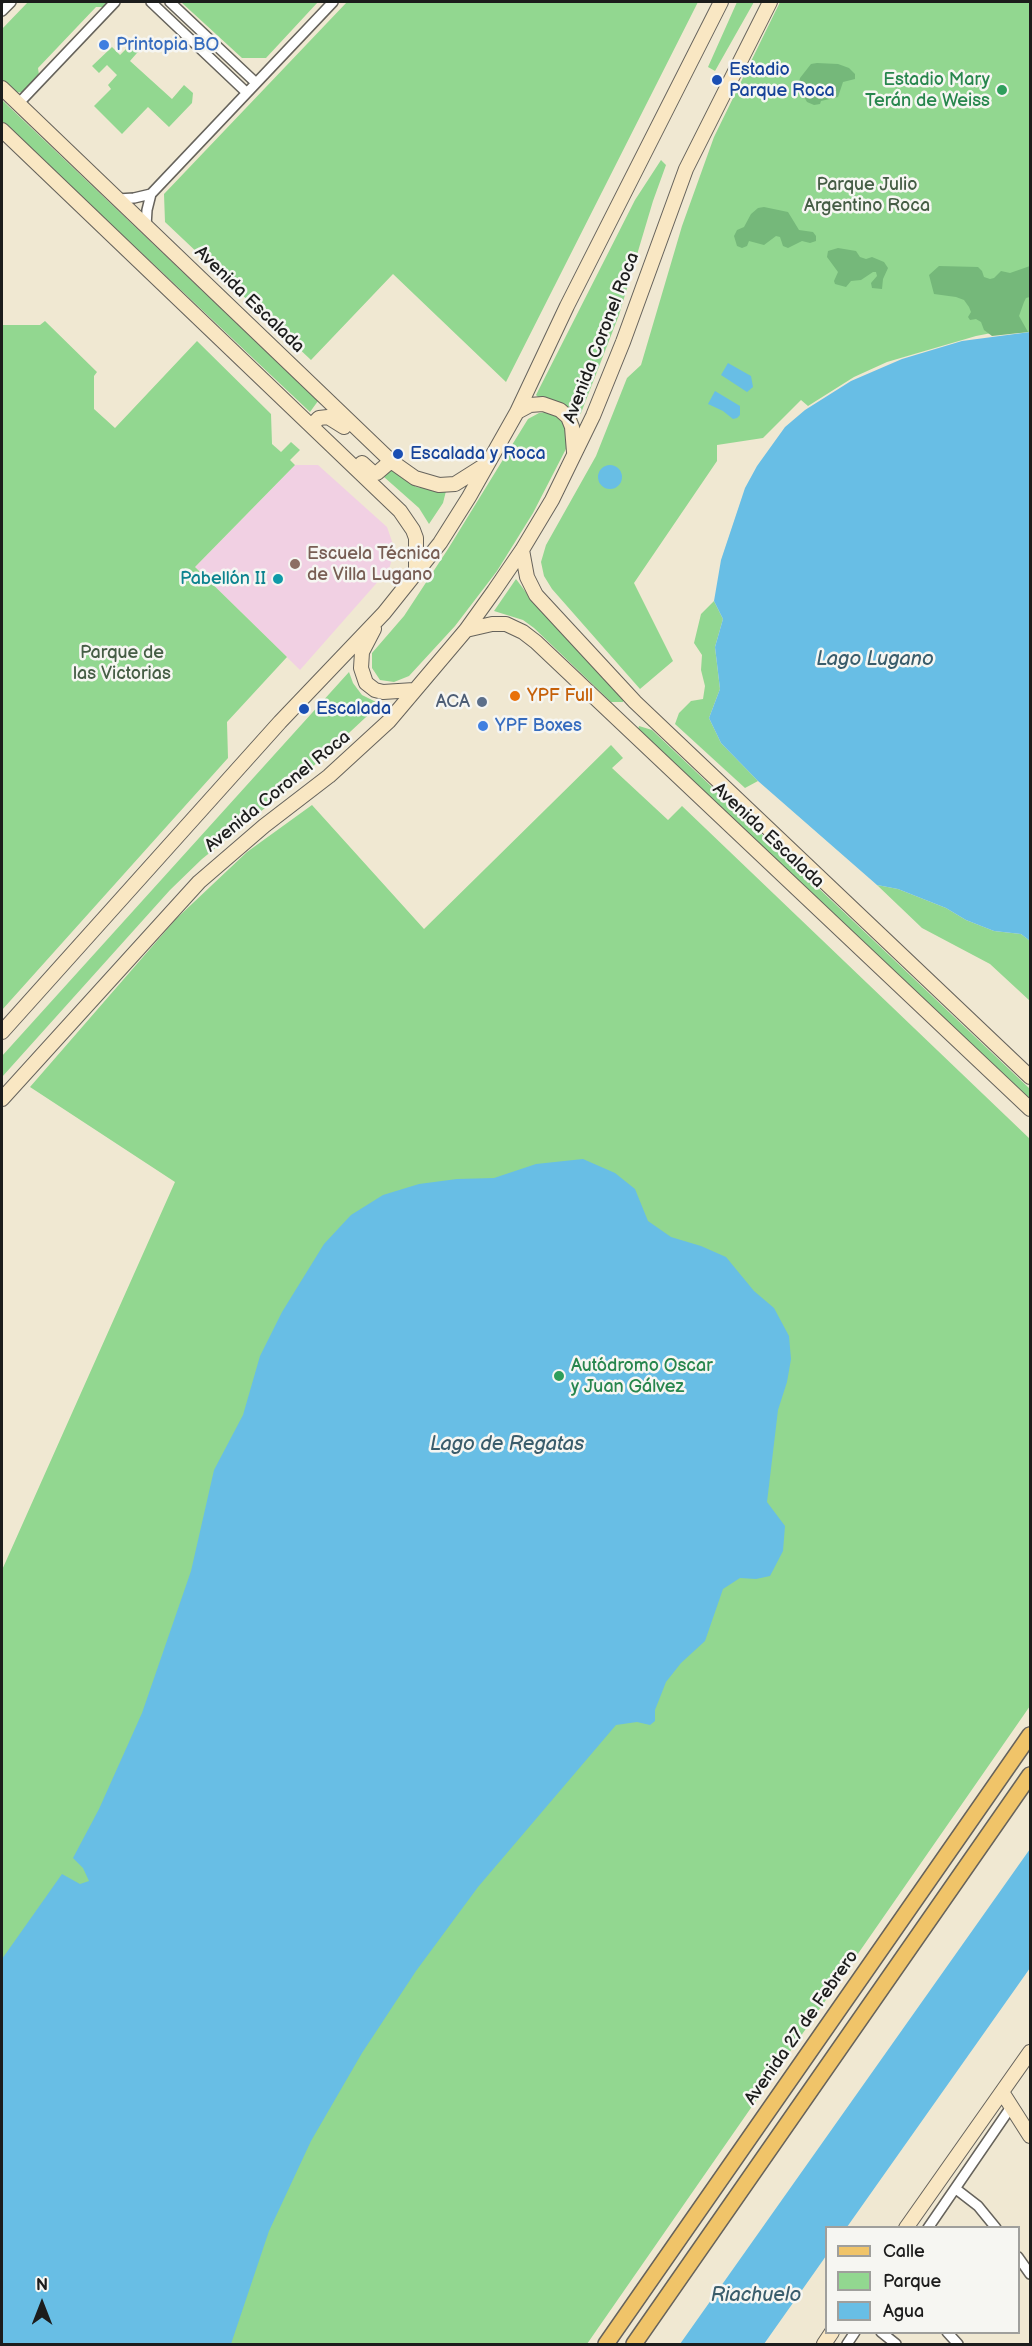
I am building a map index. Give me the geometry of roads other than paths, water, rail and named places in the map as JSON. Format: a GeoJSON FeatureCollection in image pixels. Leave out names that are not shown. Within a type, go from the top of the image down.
{"type":"FeatureCollection","features":[{"type":"Feature","properties":{"kind":"main road","name":"Avenida Coronel Roca"},"geometry":{"type":"LineString","coordinates":[[2,1032],[280,723],[384,613],[455,520],[517,412],[567,306],[721,2]]}},
{"type":"Feature","properties":{"kind":"main road","name":"Avenida Coronel Roca"},"geometry":{"type":"LineString","coordinates":[[2,1099],[199,882],[264,826],[354,755],[388,721],[466,630],[522,550],[552,500],[608,381],[686,169],[770,2]]}},
{"type":"Feature","properties":{"kind":"main road","name":"Avenida Escalada"},"geometry":{"type":"LineString","coordinates":[[2,88],[386,457],[415,478],[439,485],[455,484],[489,462]]}},
{"type":"Feature","properties":{"kind":"main road"},"geometry":{"type":"LineString","coordinates":[[2,130],[312,425],[407,520],[416,538],[416,574]]}},
{"type":"Feature","properties":{"kind":"main road"},"geometry":{"type":"LineString","coordinates":[[517,412],[530,405],[543,404],[560,410],[568,417],[572,427],[574,454]]}},
{"type":"Feature","properties":{"kind":"main road"},"geometry":{"type":"LineString","coordinates":[[312,425],[323,417],[332,418],[367,449],[386,457],[381,471],[373,473],[340,443],[326,439]]}},
{"type":"Feature","properties":{"kind":"main road","name":"Avenida Escalada"},"geometry":{"type":"LineString","coordinates":[[522,550],[526,577],[536,595],[635,702],[1030,1077]]}},
{"type":"Feature","properties":{"kind":"main road"},"geometry":{"type":"LineString","coordinates":[[384,613],[365,645],[362,676],[366,683],[375,690],[394,693],[414,690]]}},
{"type":"Feature","properties":{"kind":"main road","name":"Avenida Escalada"},"geometry":{"type":"LineString","coordinates":[[466,630],[492,624],[506,624],[523,632],[1030,1109]]}},
{"type":"Feature","properties":{"kind":"main road"},"geometry":{"type":"LineString","coordinates":[[618,719],[635,702]]}},
{"type":"Feature","properties":{"kind":"main road","name":"Avenida 27 de Febrero"},"geometry":{"type":"LineString","coordinates":[[606,2344],[1030,1735]]}},
{"type":"Feature","properties":{"kind":"main road"},"geometry":{"type":"LineString","coordinates":[[634,2344],[1030,1775]]}},
{"type":"Feature","properties":{"kind":"main road"},"geometry":{"type":"LineString","coordinates":[[907,2226],[1030,2052]]}},
{"type":"Feature","properties":{"kind":"main road"},"geometry":{"type":"LineString","coordinates":[[1002,2092],[1030,2136]]}},
{"type":"Feature","properties":{"kind":"street"},"geometry":{"type":"LineString","coordinates":[[2,11],[11,2]]}},
{"type":"Feature","properties":{"kind":"street"},"geometry":{"type":"LineString","coordinates":[[18,104],[115,2]]}},
{"type":"Feature","properties":{"kind":"street"},"geometry":{"type":"LineString","coordinates":[[152,2],[246,92]]}},
{"type":"Feature","properties":{"kind":"street"},"geometry":{"type":"LineString","coordinates":[[171,2],[255,82]]}},
{"type":"Feature","properties":{"kind":"street"},"geometry":{"type":"LineString","coordinates":[[118,199],[151,194],[333,2]]}},
{"type":"Feature","properties":{"kind":"street"},"geometry":{"type":"LineString","coordinates":[[146,226],[151,194]]}},
{"type":"Feature","properties":{"kind":"street"},"geometry":{"type":"LineString","coordinates":[[929,2226],[1011,2107]]}},
{"type":"Feature","properties":{"kind":"street"},"geometry":{"type":"LineString","coordinates":[[956,2189],[974,2202],[993,2226]]}},
{"type":"Feature","properties":{"kind":"street"},"geometry":{"type":"LineString","coordinates":[[1020,2261],[1030,2274]]}},
{"type":"Feature","properties":{"kind":"street"},"geometry":{"type":"LineString","coordinates":[[884,2334],[896,2344]]}},
{"type":"Feature","properties":{"kind":"water","name":"Lago Lugano"},"geometry":{"type":"Polygon","coordinates":[[[1030,332],[1030,941],[1021,934],[994,931],[966,920],[946,908],[898,889],[877,885],[758,781],[721,743],[709,718],[720,689],[715,647],[723,619],[714,601],[721,560],[745,488],[757,466],[785,427],[805,410],[851,381],[902,359],[962,341],[1030,332]]]}},
{"type":"Feature","properties":{"kind":"water"},"geometry":{"type":"Polygon","coordinates":[[[728,363],[751,376],[753,387],[747,392],[721,375],[728,363]]]}},
{"type":"Feature","properties":{"kind":"water"},"geometry":{"type":"Polygon","coordinates":[[[715,391],[740,406],[740,415],[737,418],[733,419],[708,404],[715,391]]]}},
{"type":"Feature","properties":{"kind":"water"},"geometry":{"type":"Polygon","coordinates":[[[610,465],[618,469],[622,477],[618,485],[610,489],[602,485],[598,477],[602,469],[610,465]]]}},
{"type":"Feature","properties":{"kind":"water","name":"Lago de Regatas"},"geometry":{"type":"Polygon","coordinates":[[[583,1159],[615,1173],[635,1189],[648,1221],[671,1237],[726,1257],[754,1291],[774,1308],[789,1336],[791,1359],[787,1382],[778,1410],[767,1502],[785,1526],[783,1551],[770,1576],[756,1579],[740,1578],[723,1589],[705,1641],[681,1663],[666,1682],[655,1710],[655,1721],[650,1725],[637,1722],[616,1725],[478,1887],[416,1971],[362,2053],[311,2141],[269,2231],[231,2344],[2,2344],[2,1959],[62,1874],[80,1884],[89,1881],[83,1868],[73,1858],[99,1809],[142,1713],[191,1571],[214,1470],[243,1415],[260,1356],[282,1312],[324,1244],[351,1215],[383,1195],[419,1184],[457,1179],[494,1178],[536,1164],[583,1159]]]}},
{"type":"Feature","properties":{"kind":"water","name":"Riachuelo"},"geometry":{"type":"Polygon","coordinates":[[[1030,1849],[1030,1968],[848,2226],[825,2226],[825,2257],[764,2344],[680,2344],[1030,1849]]]}},
{"type":"Feature","properties":{"kind":"place","name":"Printopia BO"},"geometry":{"type":"Point","coordinates":[104,45]}},
{"type":"Feature","properties":{"kind":"place","name":"Estadio Parque Roca"},"geometry":{"type":"Point","coordinates":[717,80]}},
{"type":"Feature","properties":{"kind":"place","name":"Estadio Mary Terán de Weiss"},"geometry":{"type":"Point","coordinates":[1002,90]}},
{"type":"Feature","properties":{"kind":"place","name":"Escalada y Roca"},"geometry":{"type":"Point","coordinates":[398,454]}},
{"type":"Feature","properties":{"kind":"place","name":"Escuela Técnica de Villa Lugano"},"geometry":{"type":"Point","coordinates":[295,564]}},
{"type":"Feature","properties":{"kind":"place","name":"Pabellón II"},"geometry":{"type":"Point","coordinates":[278,579]}},
{"type":"Feature","properties":{"kind":"place","name":"YPF Full"},"geometry":{"type":"Point","coordinates":[515,696]}},
{"type":"Feature","properties":{"kind":"place","name":"ACA"},"geometry":{"type":"Point","coordinates":[482,702]}},
{"type":"Feature","properties":{"kind":"place","name":"Escalada"},"geometry":{"type":"Point","coordinates":[304,709]}},
{"type":"Feature","properties":{"kind":"place","name":"YPF Boxes"},"geometry":{"type":"Point","coordinates":[483,726]}},
{"type":"Feature","properties":{"kind":"place","name":"Autódromo Oscar y Juan Gálvez"},"geometry":{"type":"Point","coordinates":[559,1376]}},
{"type":"Feature","properties":{"kind":"park label","name":"Parque Julio Argentino Roca"},"geometry":{"type":"Point","coordinates":[867,195]}},
{"type":"Feature","properties":{"kind":"park label","name":"Parque de las Victorias"},"geometry":{"type":"Point","coordinates":[122,663]}}]}
